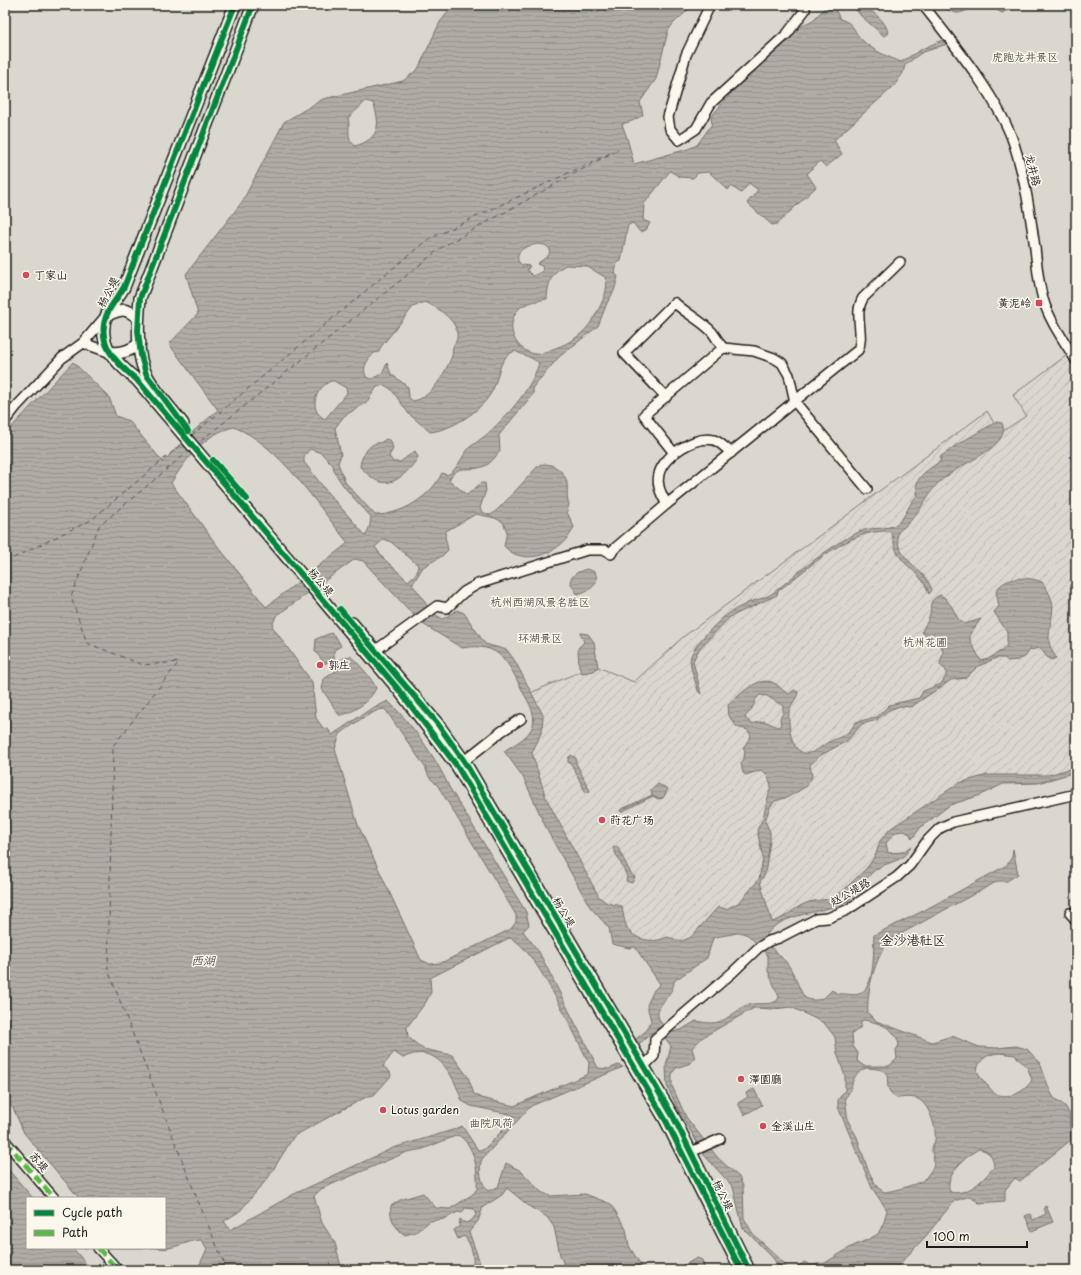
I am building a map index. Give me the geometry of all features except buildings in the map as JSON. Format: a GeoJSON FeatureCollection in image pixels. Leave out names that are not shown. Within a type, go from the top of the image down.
{"type":"FeatureCollection","features":[{"type":"Feature","properties":{"kind":"main road","name":"杨公堤"},"geometry":{"type":"LineString","coordinates":[[235,5],[124,287],[107,314],[102,335],[119,366],[137,380],[202,452],[298,564],[457,766],[666,1122],[741,1270]]}},
{"type":"Feature","properties":{"kind":"main road","name":"杨公堤"},"geometry":{"type":"LineString","coordinates":[[184,432],[146,374],[141,356],[138,318],[140,298],[253,5]]}},
{"type":"Feature","properties":{"kind":"main road","name":"杨公堤"},"geometry":{"type":"LineString","coordinates":[[107,314],[121,310],[130,311],[138,318]]}},
{"type":"Feature","properties":{"kind":"main road"},"geometry":{"type":"LineString","coordinates":[[111,353],[122,353],[133,349],[140,343]]}},
{"type":"Feature","properties":{"kind":"main road","name":"杨公堤"},"geometry":{"type":"LineString","coordinates":[[321,592],[376,650],[437,723],[464,762],[643,1067],[695,1150],[749,1270]]}},
{"type":"Feature","properties":{"kind":"street"},"geometry":{"type":"LineString","coordinates":[[710,5],[686,55],[668,118],[670,129],[678,140],[696,129],[711,103],[787,34],[805,10],[805,5]]}},
{"type":"Feature","properties":{"kind":"street","name":"龙井路"},"geometry":{"type":"LineString","coordinates":[[923,5],[952,41],[993,101],[1014,142],[1027,192],[1038,281],[1043,300],[1062,338],[1076,360]]}},
{"type":"Feature","properties":{"kind":"street"},"geometry":{"type":"LineString","coordinates":[[376,650],[436,606],[447,608],[464,592],[478,584],[581,552],[595,549],[606,550],[611,554],[614,549],[667,504],[858,350],[861,343],[859,305],[863,298],[900,262]]}},
{"type":"Feature","properties":{"kind":"street"},"geometry":{"type":"LineString","coordinates":[[666,397],[624,354],[670,307],[675,304],[687,314],[706,326],[713,333],[723,348]]}},
{"type":"Feature","properties":{"kind":"street"},"geometry":{"type":"LineString","coordinates":[[5,421],[16,407],[62,358],[83,343],[107,314]]}},
{"type":"Feature","properties":{"kind":"street"},"geometry":{"type":"LineString","coordinates":[[83,343],[111,353]]}},
{"type":"Feature","properties":{"kind":"street"},"geometry":{"type":"LineString","coordinates":[[674,453],[644,415],[723,348],[754,351],[774,358],[782,363],[789,375],[795,402],[867,489]]}},
{"type":"Feature","properties":{"kind":"street"},"geometry":{"type":"LineString","coordinates":[[667,504],[660,491],[659,474],[662,466],[674,453],[693,442],[713,440],[720,443],[731,453]]}},
{"type":"Feature","properties":{"kind":"street"},"geometry":{"type":"LineString","coordinates":[[464,762],[502,731],[520,719]]}},
{"type":"Feature","properties":{"kind":"street","name":"赵公堤路"},"geometry":{"type":"LineString","coordinates":[[643,1067],[654,1056],[655,1039],[733,972],[758,948],[769,941],[790,933],[816,919],[828,918],[847,910],[897,877],[910,865],[927,841],[940,828],[954,822],[1076,794]]}},
{"type":"Feature","properties":{"kind":"street"},"geometry":{"type":"LineString","coordinates":[[695,1150],[720,1138]]}},
{"type":"Feature","properties":{"kind":"street","name":"苏堤"},"geometry":{"type":"LineString","coordinates":[[5,1142],[53,1197]]}},
{"type":"Feature","properties":{"kind":"street"},"geometry":{"type":"LineString","coordinates":[[99,1249],[118,1270]]}},
{"type":"Feature","properties":{"kind":"green space","name":"环湖景区"},"geometry":{"type":"Polygon","coordinates":[[[5,5],[1076,5],[1076,1270],[5,1270],[5,5]]]}},
{"type":"Feature","properties":{"kind":"green space","name":"杭州花圃"},"geometry":{"type":"Polygon","coordinates":[[[1067,355],[1076,369],[1076,770],[1031,780],[978,783],[892,831],[883,844],[883,849],[839,900],[767,927],[752,907],[685,947],[635,942],[598,904],[541,800],[528,753],[539,728],[528,694],[586,669],[598,667],[634,682],[683,637],[987,411],[1000,433],[1026,416],[1013,395],[1067,355]]]}},
{"type":"Feature","properties":{"kind":"water","name":"西湖"},"geometry":{"type":"Polygon","coordinates":[[[454,5],[692,5],[668,31],[656,79],[640,102],[643,115],[622,124],[634,164],[688,149],[697,145],[712,124],[711,117],[738,85],[793,30],[813,20],[828,5],[833,5],[840,19],[852,25],[866,44],[880,53],[901,62],[922,49],[942,40],[947,44],[921,53],[905,65],[903,73],[894,86],[834,140],[842,154],[826,167],[820,161],[807,174],[816,187],[777,224],[772,225],[747,203],[758,190],[749,183],[741,193],[731,186],[728,190],[709,172],[698,173],[693,178],[680,177],[670,171],[644,204],[643,220],[650,223],[646,230],[640,232],[633,223],[628,225],[621,261],[617,263],[615,273],[618,277],[614,291],[607,303],[598,326],[559,357],[533,387],[533,394],[499,435],[500,451],[492,460],[482,467],[459,470],[452,475],[449,480],[467,495],[481,483],[485,483],[486,490],[480,508],[482,512],[490,515],[506,501],[539,465],[548,464],[560,471],[566,478],[569,504],[567,512],[574,527],[569,536],[562,544],[553,550],[532,557],[522,556],[512,553],[504,546],[507,532],[503,522],[495,518],[476,514],[446,531],[445,536],[448,550],[442,556],[423,567],[412,585],[429,608],[437,616],[443,619],[457,610],[464,613],[485,644],[507,650],[515,661],[543,715],[542,731],[532,753],[546,798],[599,897],[607,903],[622,906],[627,928],[635,936],[649,940],[658,940],[667,937],[682,941],[691,937],[718,907],[726,909],[740,902],[759,879],[763,858],[757,830],[763,818],[771,785],[767,774],[761,770],[746,775],[743,773],[741,763],[744,759],[745,750],[743,748],[751,736],[748,730],[737,727],[729,716],[728,705],[749,687],[761,682],[768,681],[774,683],[789,694],[794,690],[798,692],[789,712],[790,733],[795,747],[806,753],[813,752],[846,734],[856,722],[877,717],[889,705],[919,698],[923,691],[941,684],[946,676],[946,670],[940,665],[943,654],[942,648],[938,643],[927,637],[922,632],[928,619],[931,602],[933,600],[940,595],[945,598],[959,619],[965,624],[981,619],[970,634],[970,640],[981,661],[988,659],[1003,650],[1007,645],[1007,632],[994,612],[999,606],[996,591],[1005,582],[1011,580],[1023,578],[1042,582],[1048,591],[1053,605],[1049,640],[1050,647],[1056,658],[1052,660],[1047,657],[1040,648],[1030,650],[1025,657],[1018,660],[1008,661],[1004,658],[996,658],[977,667],[966,678],[951,680],[910,707],[900,706],[887,711],[877,720],[862,724],[847,741],[821,755],[810,765],[812,777],[807,786],[788,797],[775,801],[770,807],[765,821],[770,832],[770,841],[765,874],[760,882],[772,922],[808,903],[834,899],[868,867],[876,854],[880,841],[890,829],[959,783],[987,775],[1048,775],[1076,767],[1076,772],[1038,783],[1003,784],[981,795],[950,805],[921,827],[912,839],[910,834],[904,831],[896,832],[886,843],[888,853],[903,852],[911,846],[908,851],[898,860],[875,870],[851,899],[837,906],[791,918],[772,928],[766,936],[771,947],[789,966],[805,998],[817,1000],[826,996],[832,990],[838,994],[859,994],[868,984],[871,976],[874,935],[921,912],[1007,865],[1012,857],[1013,849],[1018,874],[1007,881],[998,881],[893,938],[887,944],[873,972],[869,994],[868,1013],[876,1021],[932,1042],[952,1036],[979,1047],[997,1048],[1016,1046],[1027,1049],[1040,1063],[1054,1098],[1065,1106],[1069,1113],[1071,1140],[1020,1181],[1015,1178],[1005,1190],[1005,1201],[979,1203],[970,1196],[954,1201],[926,1236],[894,1270],[794,1270],[804,1262],[811,1265],[825,1263],[851,1247],[878,1234],[884,1222],[887,1210],[872,1188],[838,1107],[838,1100],[845,1090],[845,1076],[837,1053],[835,1037],[824,1023],[791,1007],[773,1009],[754,1008],[703,1037],[692,1048],[695,1059],[691,1063],[676,1068],[672,1074],[672,1086],[686,1117],[718,1158],[739,1177],[743,1186],[744,1218],[753,1234],[780,1259],[787,1268],[793,1270],[781,1270],[773,1258],[743,1228],[733,1187],[704,1155],[667,1086],[666,1066],[671,1046],[658,1028],[635,1047],[632,1042],[647,1030],[651,1021],[647,1005],[654,990],[660,984],[635,947],[629,948],[612,944],[609,928],[590,907],[548,832],[523,777],[504,751],[528,734],[534,721],[532,709],[508,664],[495,652],[486,648],[462,648],[421,623],[363,561],[355,559],[276,616],[272,626],[312,682],[316,718],[323,728],[328,729],[332,735],[369,710],[388,701],[406,720],[423,741],[449,787],[526,912],[529,925],[523,931],[539,952],[598,1068],[609,1069],[618,1065],[623,1067],[531,1106],[482,1159],[480,1171],[484,1185],[488,1191],[498,1187],[506,1163],[521,1171],[541,1192],[550,1196],[585,1194],[611,1204],[626,1229],[629,1246],[644,1270],[566,1270],[560,1255],[554,1227],[547,1217],[530,1207],[507,1188],[502,1195],[483,1207],[478,1221],[469,1232],[479,1260],[477,1270],[472,1270],[473,1257],[471,1247],[467,1239],[464,1236],[458,1239],[454,1230],[459,1227],[460,1219],[465,1223],[471,1221],[476,1215],[474,1209],[465,1208],[462,1213],[458,1212],[444,1219],[430,1221],[416,1232],[405,1235],[398,1229],[391,1215],[391,1206],[400,1200],[423,1193],[436,1208],[450,1209],[473,1194],[477,1189],[476,1166],[472,1151],[464,1139],[458,1135],[423,1149],[407,1152],[321,1189],[314,1196],[322,1223],[335,1243],[342,1270],[194,1270],[200,1264],[207,1249],[202,1240],[196,1240],[166,1248],[166,1197],[78,1197],[24,1133],[13,1108],[5,1101],[5,434],[73,362],[109,397],[116,416],[129,421],[163,462],[189,435],[218,410],[169,344],[198,314],[186,274],[242,202],[284,122],[323,99],[403,81],[418,69],[440,22],[454,5]],[[366,101],[348,118],[349,136],[355,146],[363,143],[374,135],[377,118],[373,103],[366,101]],[[538,244],[524,248],[519,253],[518,257],[518,261],[522,265],[530,266],[527,270],[533,276],[543,271],[542,266],[537,264],[549,255],[550,249],[545,245],[538,244]],[[566,265],[557,271],[549,283],[547,299],[524,305],[517,310],[513,320],[513,333],[518,345],[535,354],[544,353],[567,343],[583,332],[596,314],[606,291],[607,286],[605,277],[586,266],[566,265]],[[425,302],[413,307],[380,348],[379,352],[374,353],[366,364],[366,377],[371,379],[379,375],[387,363],[391,374],[408,387],[409,398],[413,401],[426,395],[442,377],[452,356],[453,347],[457,339],[456,328],[445,314],[425,302]],[[515,351],[505,358],[494,387],[486,400],[480,407],[464,419],[447,428],[430,432],[409,414],[391,389],[384,385],[377,387],[366,403],[344,416],[335,428],[341,455],[338,463],[345,482],[375,515],[395,512],[423,497],[431,490],[442,473],[447,475],[451,473],[467,450],[485,436],[517,403],[530,384],[539,363],[534,359],[515,351]],[[331,381],[321,388],[315,405],[319,415],[325,419],[347,393],[346,388],[334,381],[331,381]],[[234,427],[214,435],[197,448],[171,483],[213,540],[266,607],[348,543],[297,478],[267,447],[234,427]],[[310,449],[304,456],[304,462],[327,492],[366,536],[371,517],[343,485],[338,478],[333,465],[321,453],[310,449]],[[384,539],[375,547],[383,558],[408,581],[417,573],[418,565],[391,542],[384,539]],[[760,695],[745,718],[752,724],[764,721],[778,727],[781,725],[780,718],[783,713],[783,706],[767,696],[760,695]],[[385,709],[378,710],[361,719],[340,734],[335,749],[358,825],[421,960],[430,964],[441,963],[511,929],[516,922],[516,915],[438,786],[429,777],[425,767],[385,709]],[[740,932],[713,938],[707,958],[674,981],[671,991],[661,1005],[658,1014],[661,1023],[672,1032],[681,1030],[696,1021],[713,1023],[722,1021],[747,1005],[777,1001],[779,997],[768,971],[768,956],[748,935],[740,932]],[[509,938],[430,978],[431,992],[426,1002],[407,1027],[408,1037],[423,1049],[452,1055],[468,1077],[474,1094],[481,1098],[514,1106],[588,1074],[589,1063],[553,993],[530,956],[519,943],[509,938]],[[864,1020],[861,1021],[861,1027],[852,1034],[853,1046],[858,1053],[857,1061],[864,1066],[889,1066],[897,1059],[896,1050],[899,1045],[895,1034],[891,1030],[876,1023],[864,1020]],[[394,1052],[383,1066],[390,1072],[391,1076],[374,1095],[368,1096],[294,1136],[268,1178],[240,1211],[224,1221],[230,1230],[294,1194],[393,1148],[462,1126],[478,1150],[483,1150],[513,1120],[514,1116],[509,1114],[471,1106],[462,1101],[454,1080],[442,1063],[434,1057],[425,1054],[415,1054],[403,1058],[394,1052]],[[1000,1053],[985,1057],[980,1062],[977,1070],[980,1077],[995,1094],[1006,1096],[1016,1094],[1029,1085],[1032,1080],[1028,1069],[1015,1055],[1000,1053]],[[866,1068],[860,1071],[854,1078],[850,1090],[845,1098],[848,1121],[857,1137],[868,1170],[877,1187],[884,1192],[888,1192],[912,1185],[925,1179],[933,1166],[934,1161],[932,1146],[935,1141],[935,1129],[926,1106],[915,1098],[896,1098],[890,1092],[886,1074],[883,1071],[866,1068]],[[979,1149],[957,1167],[950,1179],[950,1192],[963,1192],[975,1186],[994,1167],[993,1160],[990,1155],[986,1151],[979,1149]]]}},
{"type":"Feature","properties":{"kind":"water"},"geometry":{"type":"Polygon","coordinates":[[[852,5],[864,5],[885,24],[888,33],[884,36],[861,16],[852,5]]]}},
{"type":"Feature","properties":{"kind":"water"},"geometry":{"type":"Polygon","coordinates":[[[942,5],[976,5],[962,12],[955,13],[942,5]]]}},
{"type":"Feature","properties":{"kind":"water"},"geometry":{"type":"Polygon","coordinates":[[[989,5],[1016,5],[1002,13],[989,5]]]}},
{"type":"Feature","properties":{"kind":"water"},"geometry":{"type":"Polygon","coordinates":[[[996,422],[1002,423],[1003,430],[1001,437],[996,444],[989,450],[951,473],[937,484],[916,515],[898,532],[900,549],[928,582],[932,590],[929,594],[923,581],[905,563],[897,552],[890,531],[874,532],[859,536],[830,551],[778,591],[777,595],[730,617],[699,649],[693,661],[701,694],[698,691],[691,669],[691,656],[697,645],[721,620],[738,608],[773,593],[814,560],[837,544],[859,532],[897,524],[918,495],[916,489],[917,484],[922,475],[941,461],[940,457],[958,444],[996,422]]]}},
{"type":"Feature","properties":{"kind":"water"},"geometry":{"type":"Polygon","coordinates":[[[386,439],[391,441],[393,449],[389,456],[393,462],[400,462],[415,451],[418,457],[408,471],[398,479],[387,483],[375,480],[360,467],[360,463],[369,447],[386,439]]]}},
{"type":"Feature","properties":{"kind":"water"},"geometry":{"type":"Polygon","coordinates":[[[587,569],[595,572],[595,584],[590,589],[577,594],[570,582],[571,579],[576,573],[587,569]]]}},
{"type":"Feature","properties":{"kind":"water"},"geometry":{"type":"Polygon","coordinates":[[[331,633],[336,637],[341,646],[334,650],[334,657],[337,661],[350,656],[365,671],[376,688],[374,693],[366,702],[355,710],[339,715],[322,689],[324,679],[340,668],[331,659],[325,664],[315,651],[316,639],[331,633]]]}},
{"type":"Feature","properties":{"kind":"water"},"geometry":{"type":"Polygon","coordinates":[[[580,633],[588,634],[594,642],[598,667],[594,671],[582,673],[579,667],[578,648],[584,642],[580,633]]]}},
{"type":"Feature","properties":{"kind":"water"},"geometry":{"type":"Polygon","coordinates":[[[571,755],[576,758],[576,763],[590,791],[586,793],[572,765],[568,762],[568,758],[571,755]]]}},
{"type":"Feature","properties":{"kind":"water"},"geometry":{"type":"Polygon","coordinates":[[[658,784],[668,789],[663,798],[658,799],[653,796],[621,812],[620,810],[652,795],[651,790],[658,784]]]}},
{"type":"Feature","properties":{"kind":"water"},"geometry":{"type":"Polygon","coordinates":[[[617,846],[631,874],[635,877],[632,883],[626,881],[627,876],[613,848],[617,846]]]}},
{"type":"Feature","properties":{"kind":"water"},"geometry":{"type":"Polygon","coordinates":[[[754,1089],[762,1105],[744,1115],[738,1103],[748,1097],[746,1093],[754,1089]]]}},
{"type":"Feature","properties":{"kind":"water"},"geometry":{"type":"Polygon","coordinates":[[[5,1166],[32,1197],[26,1197],[26,1249],[74,1249],[91,1270],[5,1270],[5,1166]]]}},
{"type":"Feature","properties":{"kind":"water"},"geometry":{"type":"Polygon","coordinates":[[[1046,1206],[1053,1222],[1032,1231],[1025,1216],[1030,1214],[1033,1220],[1046,1214],[1044,1207],[1046,1206]]]}},
{"type":"Feature","properties":{"kind":"water"},"geometry":{"type":"Polygon","coordinates":[[[697,1258],[702,1260],[705,1270],[675,1270],[697,1258]]]}},
{"type":"Feature","properties":{"kind":"ferry route"},"geometry":{"type":"LineString","coordinates":[[191,436],[427,240],[619,149],[442,247],[197,444]]}},
{"type":"Feature","properties":{"kind":"ferry route"},"geometry":{"type":"LineString","coordinates":[[5,562],[91,520],[183,443]]}},
{"type":"Feature","properties":{"kind":"ferry route"},"geometry":{"type":"LineString","coordinates":[[190,450],[99,526],[71,597],[87,643],[143,665],[179,662],[113,746],[108,970],[198,1201],[227,1270]]}},
{"type":"Feature","properties":{"kind":"marked path"},"geometry":{"type":"LineString","coordinates":[[5,1141],[53,1197]]}},
{"type":"Feature","properties":{"kind":"marked path"},"geometry":{"type":"LineString","coordinates":[[99,1249],[118,1270]]}},
{"type":"Feature","properties":{"kind":"cycle path"},"geometry":{"type":"LineString","coordinates":[[235,5],[124,287],[107,314],[104,324],[106,343],[115,359],[137,380],[398,689],[457,766],[666,1121],[741,1270]]}},
{"type":"Feature","properties":{"kind":"cycle path"},"geometry":{"type":"LineString","coordinates":[[188,431],[146,374],[141,356],[138,331],[140,298],[253,5]]}},
{"type":"Feature","properties":{"kind":"cycle path"},"geometry":{"type":"LineString","coordinates":[[213,460],[247,499]]}},
{"type":"Feature","properties":{"kind":"cycle path"},"geometry":{"type":"LineString","coordinates":[[340,609],[437,723],[464,761],[673,1116],[749,1270]]}},
{"type":"Feature","properties":{"kind":"place","name":"丁家山"},"geometry":{"type":"Point","coordinates":[26,275]}},
{"type":"Feature","properties":{"kind":"place","name":"黄泥岭"},"geometry":{"type":"Point","coordinates":[1039,303]}},
{"type":"Feature","properties":{"kind":"place","name":"郭庄"},"geometry":{"type":"Point","coordinates":[320,665]}},
{"type":"Feature","properties":{"kind":"place","name":"莳花广场"},"geometry":{"type":"Point","coordinates":[602,820]}},
{"type":"Feature","properties":{"kind":"place","name":"澤園廳"},"geometry":{"type":"Point","coordinates":[741,1079]}},
{"type":"Feature","properties":{"kind":"place","name":"Lotus garden"},"geometry":{"type":"Point","coordinates":[383,1110]}},
{"type":"Feature","properties":{"kind":"place","name":"金溪山庄"},"geometry":{"type":"Point","coordinates":[763,1126]}},
{"type":"Feature","properties":{"kind":"district","name":"金沙港社区"},"geometry":{"type":"Point","coordinates":[913,940]}},
{"type":"Feature","properties":{"kind":"park label","name":"虎跑龙井景区"},"geometry":{"type":"Point","coordinates":[1025,57]}},
{"type":"Feature","properties":{"kind":"park label","name":"杭州西湖风景名胜区"},"geometry":{"type":"Point","coordinates":[540,602]}},
{"type":"Feature","properties":{"kind":"park label","name":"曲院风荷"},"geometry":{"type":"Point","coordinates":[491,1123]}}]}
